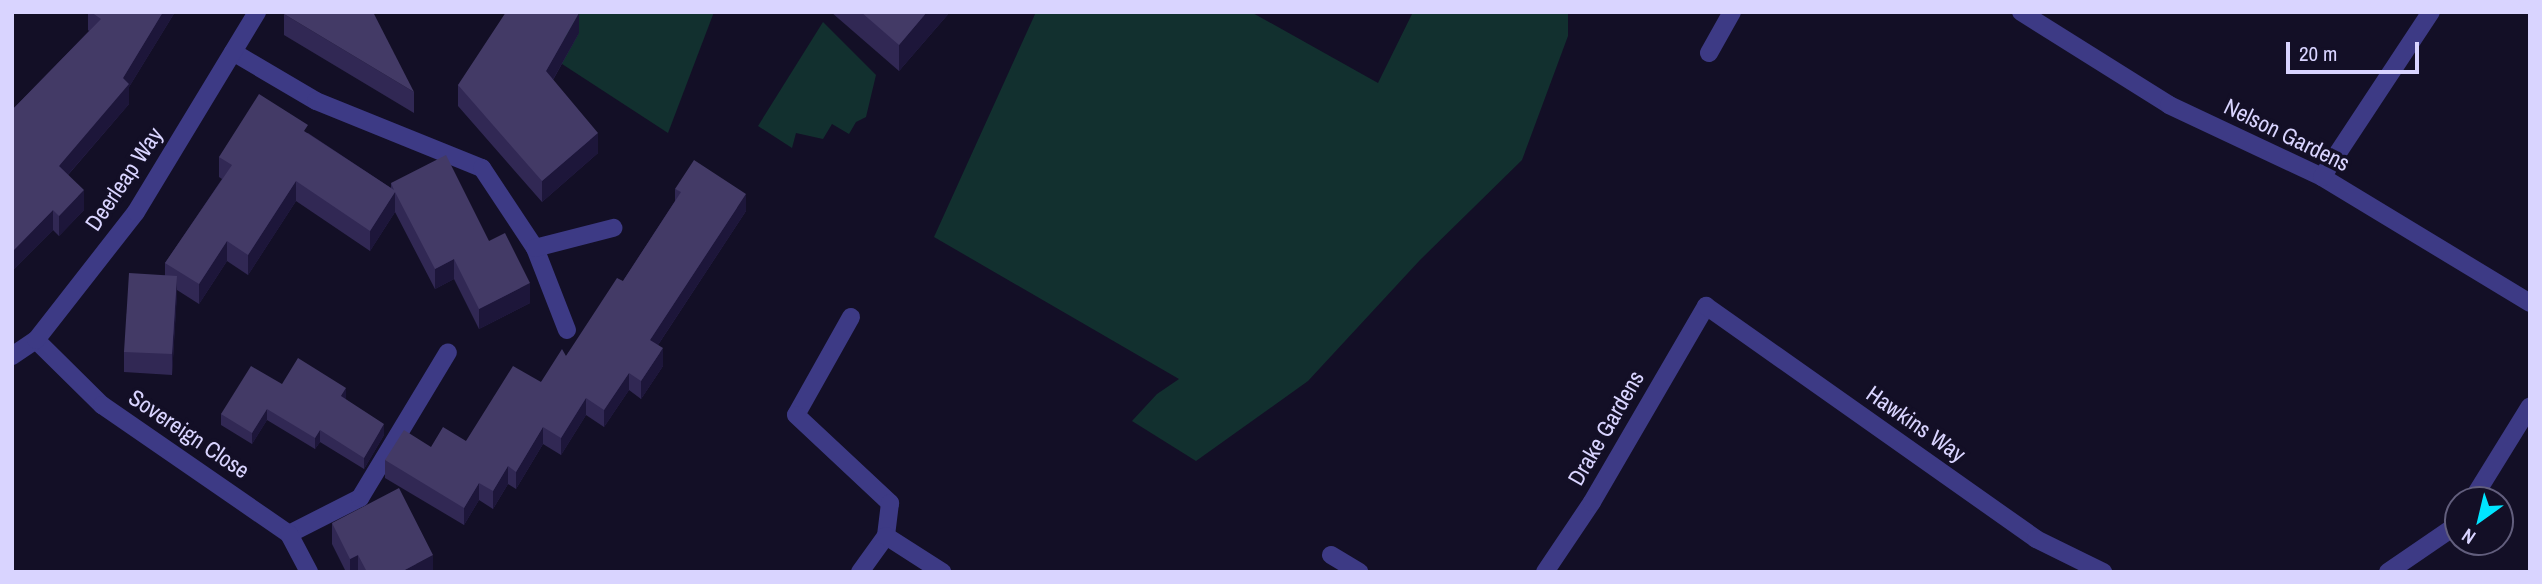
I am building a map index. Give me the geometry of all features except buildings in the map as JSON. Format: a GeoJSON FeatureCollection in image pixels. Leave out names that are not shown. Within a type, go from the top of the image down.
{"type":"FeatureCollection","features":[{"type":"Feature","properties":{"kind":"street","name":"Deerleap Way"},"geometry":{"type":"LineString","coordinates":[[12,356],[36,340],[136,212],[257,12]]}},
{"type":"Feature","properties":{"kind":"street"},"geometry":{"type":"LineString","coordinates":[[1709,53],[1732,12]]}},
{"type":"Feature","properties":{"kind":"street","name":"Nelson Gardens"},"geometry":{"type":"LineString","coordinates":[[2021,12],[2169,104],[2322,177],[2530,303]]}},
{"type":"Feature","properties":{"kind":"street"},"geometry":{"type":"LineString","coordinates":[[2322,177],[2431,12]]}},
{"type":"Feature","properties":{"kind":"street"},"geometry":{"type":"LineString","coordinates":[[233,52],[316,101],[482,168],[535,248],[567,330]]}},
{"type":"Feature","properties":{"kind":"street"},"geometry":{"type":"LineString","coordinates":[[535,248],[613,228]]}},
{"type":"Feature","properties":{"kind":"street","name":"Drake Gardens"},"geometry":{"type":"LineString","coordinates":[[1545,572],[1592,502],[1706,306]]}},
{"type":"Feature","properties":{"kind":"street","name":"Hawkins Way"},"geometry":{"type":"LineString","coordinates":[[1706,306],[2036,539],[2103,572]]}},
{"type":"Feature","properties":{"kind":"street"},"geometry":{"type":"LineString","coordinates":[[851,317],[796,415],[890,503],[886,536],[860,572]]}},
{"type":"Feature","properties":{"kind":"street","name":"Sovereign Close"},"geometry":{"type":"LineString","coordinates":[[36,340],[102,405],[289,534],[309,572]]}},
{"type":"Feature","properties":{"kind":"street"},"geometry":{"type":"LineString","coordinates":[[289,534],[360,498],[448,352]]}},
{"type":"Feature","properties":{"kind":"street"},"geometry":{"type":"LineString","coordinates":[[2481,486],[2530,406]]}},
{"type":"Feature","properties":{"kind":"street"},"geometry":{"type":"LineString","coordinates":[[2388,572],[2444,534]]}},
{"type":"Feature","properties":{"kind":"street"},"geometry":{"type":"LineString","coordinates":[[886,536],[942,572]]}},
{"type":"Feature","properties":{"kind":"street"},"geometry":{"type":"LineString","coordinates":[[1331,555],[1359,572]]}},
{"type":"Feature","properties":{"kind":"green space"},"geometry":{"type":"Polygon","coordinates":[[[525,12],[714,12],[668,133],[516,34],[525,12]]]}},
{"type":"Feature","properties":{"kind":"green space"},"geometry":{"type":"Polygon","coordinates":[[[1036,12],[1251,12],[1378,83],[1413,12],[1568,12],[1568,36],[1522,160],[1420,260],[1308,381],[1196,461],[1132,421],[1157,394],[1179,379],[934,237],[1036,12]]]}},
{"type":"Feature","properties":{"kind":"green space"},"geometry":{"type":"Polygon","coordinates":[[[823,22],[876,75],[866,117],[856,122],[849,134],[832,124],[823,139],[796,133],[792,148],[758,126],[823,22]]]}}]}
